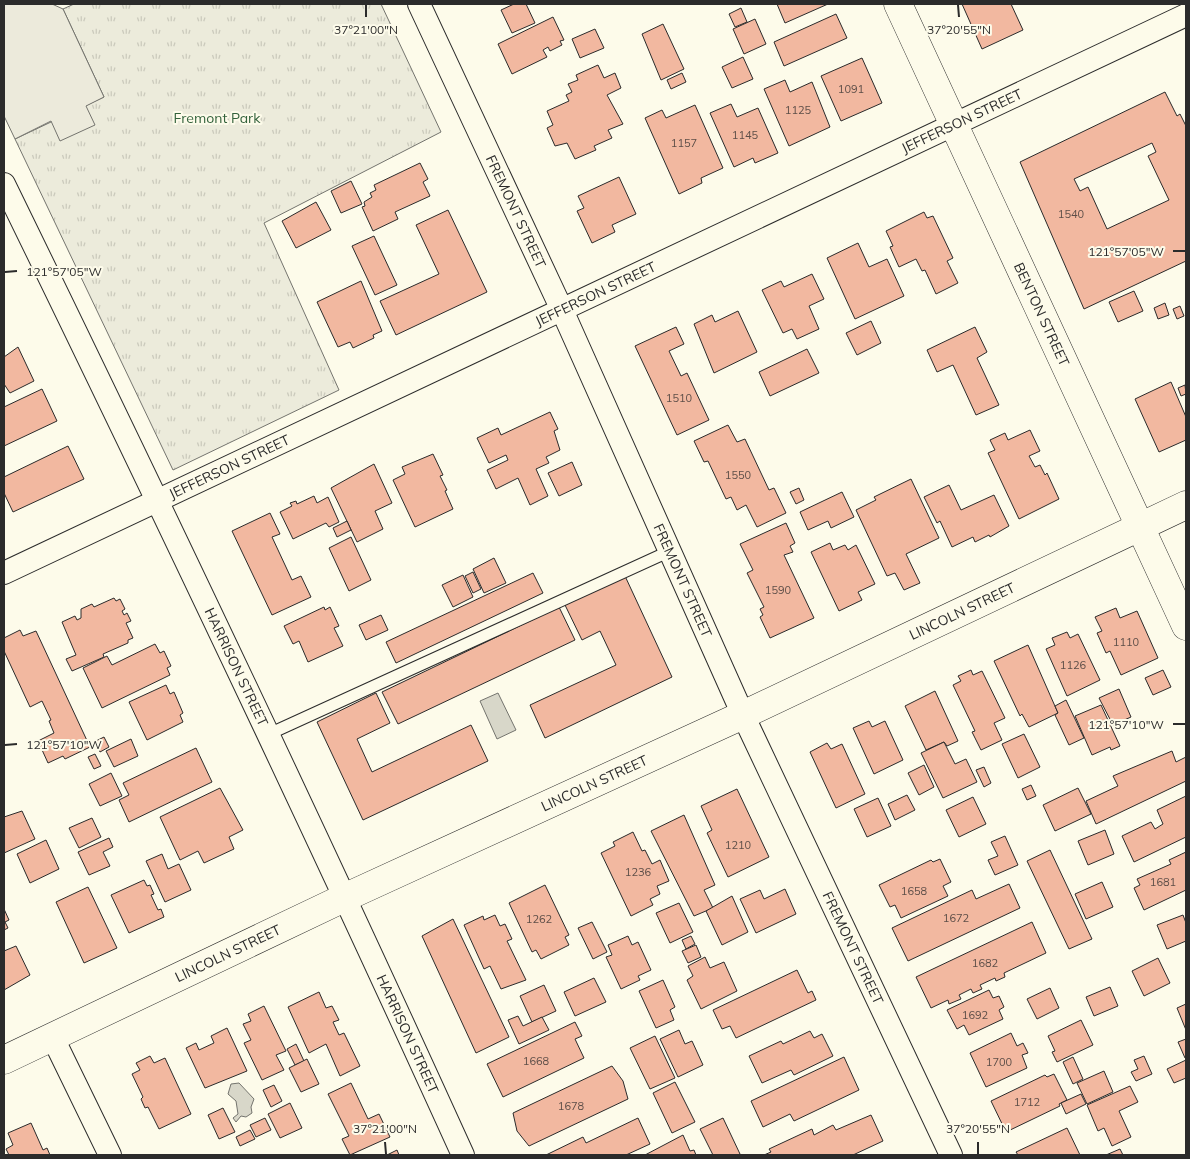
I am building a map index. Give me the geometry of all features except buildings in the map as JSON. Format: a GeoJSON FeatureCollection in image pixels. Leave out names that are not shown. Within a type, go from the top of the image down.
{"type":"FeatureCollection","features":[{"type":"Feature","properties":{"kind":"main road","name":"BENTON STREET"},"geometry":{"type":"LineString","coordinates":[[898,4],[1186,626]]}},
{"type":"Feature","properties":{"kind":"main road","name":"LINCOLN STREET"},"geometry":{"type":"LineString","coordinates":[[4,1060],[346,897],[743,714],[1186,505]]}},
{"type":"Feature","properties":{"kind":"street","name":"FREMONT STREET"},"geometry":{"type":"LineString","coordinates":[[419,4],[562,310],[743,714],[951,1155]]}},
{"type":"Feature","properties":{"kind":"street","name":"JEFFERSON STREET"},"geometry":{"type":"LineString","coordinates":[[4,573],[1186,15]]}},
{"type":"Feature","properties":{"kind":"street","name":"HARRISON STREET"},"geometry":{"type":"LineString","coordinates":[[4,184],[158,500],[269,734],[346,897],[463,1155]]}},
{"type":"Feature","properties":{"kind":"street"},"geometry":{"type":"LineString","coordinates":[[53,1038],[110,1155]]}},
{"type":"Feature","properties":{"kind":"lane"},"geometry":{"type":"LineString","coordinates":[[269,734],[670,551]]}},
{"type":"Feature","properties":{"kind":"green space","name":"Fremont Park"},"geometry":{"type":"Polygon","coordinates":[[[74,4],[381,4],[441,132],[264,223],[339,390],[173,470],[15,139],[104,97],[63,9],[74,4]]]}},
{"type":"Feature","properties":{"kind":"shaded area"},"geometry":{"type":"Polygon","coordinates":[[[4,4],[52,4],[63,9],[104,97],[86,106],[95,125],[60,141],[51,121],[15,139],[4,116],[4,4]]]}},
{"type":"Feature","properties":{"kind":"shaded area"},"geometry":{"type":"Polygon","coordinates":[[[498,693],[516,730],[497,739],[480,701],[498,693]]]}},
{"type":"Feature","properties":{"kind":"shaded area"},"geometry":{"type":"Polygon","coordinates":[[[239,1083],[254,1099],[251,1107],[252,1113],[246,1117],[241,1116],[236,1122],[233,1118],[238,1114],[236,1101],[228,1094],[231,1084],[239,1083]]]}}]}
